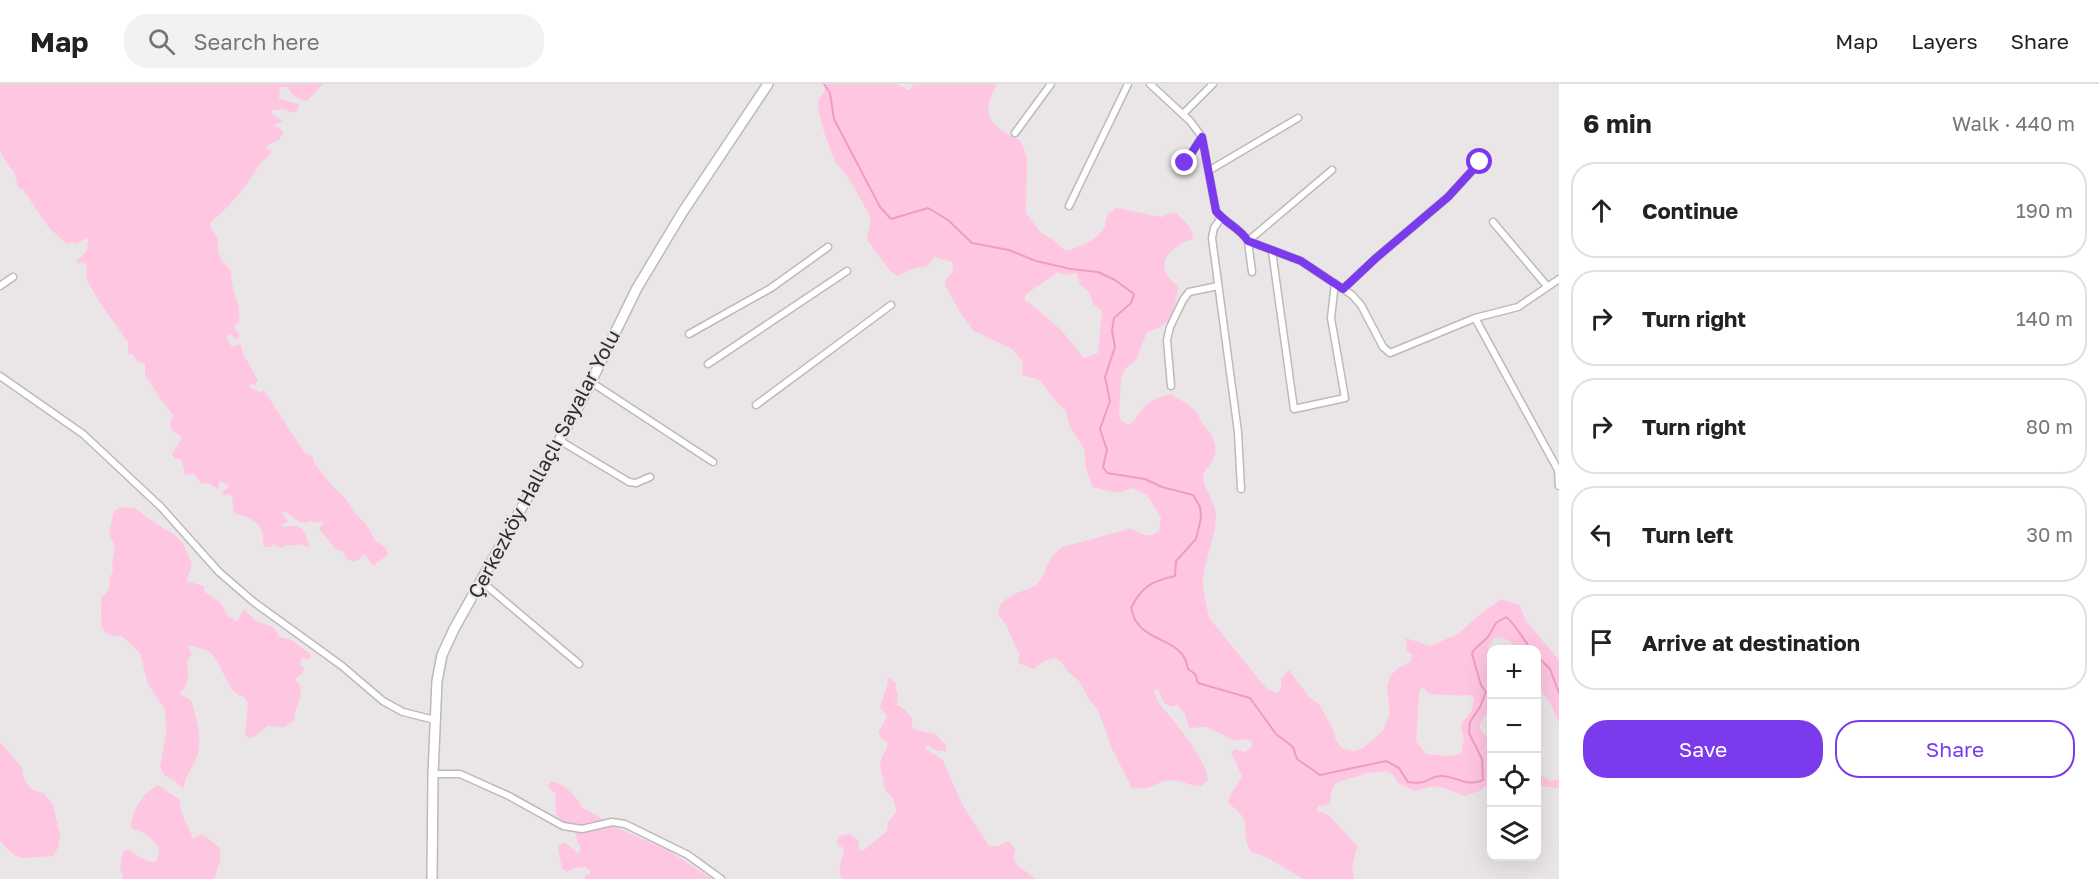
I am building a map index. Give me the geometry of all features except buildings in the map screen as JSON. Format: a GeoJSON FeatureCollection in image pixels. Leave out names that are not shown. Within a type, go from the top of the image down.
{"type":"FeatureCollection","features":[{"type":"Feature","properties":{"kind":"main road","name":"Çerkezköy Hallaçlı Sayalar Yolu"},"geometry":{"type":"LineString","coordinates":[[432,879],[435,720],[437,681],[442,655],[591,382],[637,288],[670,232],[768,84]]}},
{"type":"Feature","properties":{"kind":"street"},"geometry":{"type":"LineString","coordinates":[[1015,133],[1050,84]]}},
{"type":"Feature","properties":{"kind":"street"},"geometry":{"type":"LineString","coordinates":[[1069,206],[1128,84]]}},
{"type":"Feature","properties":{"kind":"street"},"geometry":{"type":"LineString","coordinates":[[1150,84],[1183,114],[1202,137],[1216,211],[1248,241],[1252,272]]}},
{"type":"Feature","properties":{"kind":"street"},"geometry":{"type":"LineString","coordinates":[[1183,114],[1213,84]]}},
{"type":"Feature","properties":{"kind":"street"},"geometry":{"type":"LineString","coordinates":[[1210,170],[1298,117]]}},
{"type":"Feature","properties":{"kind":"street"},"geometry":{"type":"LineString","coordinates":[[1185,163],[1202,137]]}},
{"type":"Feature","properties":{"kind":"street"},"geometry":{"type":"LineString","coordinates":[[1343,289],[1448,197],[1480,162]]}},
{"type":"Feature","properties":{"kind":"street"},"geometry":{"type":"LineString","coordinates":[[1248,241],[1332,170]]}},
{"type":"Feature","properties":{"kind":"street"},"geometry":{"type":"LineString","coordinates":[[1221,218],[1214,228],[1212,238],[1238,432],[1241,489]]}},
{"type":"Feature","properties":{"kind":"street"},"geometry":{"type":"LineString","coordinates":[[1492,222],[1547,286]]}},
{"type":"Feature","properties":{"kind":"street"},"geometry":{"type":"LineString","coordinates":[[1248,241],[1301,261],[1343,289],[1361,305],[1383,347],[1390,353],[1475,318],[1518,307],[1559,279]]}},
{"type":"Feature","properties":{"kind":"street"},"geometry":{"type":"LineString","coordinates":[[689,334],[771,288],[828,247]]}},
{"type":"Feature","properties":{"kind":"street"},"geometry":{"type":"LineString","coordinates":[[1272,251],[1294,410],[1345,398],[1331,318],[1335,283]]}},
{"type":"Feature","properties":{"kind":"street"},"geometry":{"type":"LineString","coordinates":[[708,364],[847,271]]}},
{"type":"Feature","properties":{"kind":"street"},"geometry":{"type":"LineString","coordinates":[[0,286],[13,277]]}},
{"type":"Feature","properties":{"kind":"street"},"geometry":{"type":"LineString","coordinates":[[1171,386],[1167,340],[1170,327],[1189,292],[1218,286]]}},
{"type":"Feature","properties":{"kind":"street"},"geometry":{"type":"LineString","coordinates":[[756,405],[891,305]]}},
{"type":"Feature","properties":{"kind":"street"},"geometry":{"type":"LineString","coordinates":[[1475,318],[1558,470],[1559,486]]}},
{"type":"Feature","properties":{"kind":"street"},"geometry":{"type":"LineString","coordinates":[[0,376],[83,434],[99,448],[161,507],[219,572],[255,603],[342,666],[383,701],[403,712],[435,720]]}},
{"type":"Feature","properties":{"kind":"street"},"geometry":{"type":"LineString","coordinates":[[591,382],[713,462]]}},
{"type":"Feature","properties":{"kind":"street"},"geometry":{"type":"LineString","coordinates":[[560,440],[629,482],[636,483],[650,477]]}},
{"type":"Feature","properties":{"kind":"street"},"geometry":{"type":"LineString","coordinates":[[481,581],[579,664]]}},
{"type":"Feature","properties":{"kind":"street"},"geometry":{"type":"LineString","coordinates":[[433,774],[460,774],[509,796],[563,826],[582,829],[612,822],[625,824],[688,855],[721,879]]}},
{"type":"Feature","properties":{"kind":"shaded area"},"geometry":{"type":"Polygon","coordinates":[[[0,84],[323,84],[308,100],[296,97],[287,87],[280,87],[279,99],[299,104],[298,110],[294,113],[283,109],[271,111],[283,121],[274,125],[283,131],[281,137],[266,147],[272,150],[270,154],[210,226],[218,239],[218,252],[223,262],[231,270],[232,284],[239,308],[239,323],[234,328],[239,334],[238,340],[230,334],[226,337],[232,347],[240,344],[258,380],[255,385],[250,384],[249,387],[262,393],[262,391],[265,392],[305,453],[312,456],[315,464],[334,488],[366,524],[375,540],[386,548],[388,555],[374,565],[366,555],[354,562],[346,559],[343,551],[336,549],[319,529],[324,522],[299,522],[285,511],[282,512],[288,521],[281,525],[301,529],[309,545],[307,547],[302,544],[288,545],[281,548],[274,543],[272,547],[266,547],[263,544],[262,531],[259,526],[251,519],[234,513],[232,496],[228,494],[224,496],[222,492],[228,488],[228,485],[219,481],[218,489],[209,483],[202,484],[194,474],[185,475],[182,461],[175,459],[172,454],[182,437],[171,430],[170,421],[173,415],[145,375],[145,364],[137,361],[133,355],[128,353],[128,342],[89,284],[86,276],[87,267],[83,262],[79,264],[77,261],[87,250],[88,240],[86,238],[77,244],[72,242],[67,244],[49,228],[24,191],[18,187],[14,171],[0,151],[0,84]]]}},
{"type":"Feature","properties":{"kind":"shaded area"},"geometry":{"type":"Polygon","coordinates":[[[825,84],[898,84],[908,90],[914,84],[997,84],[989,105],[991,119],[995,125],[1021,141],[1027,158],[1026,213],[1040,232],[1066,251],[1084,245],[1094,238],[1106,225],[1108,214],[1116,208],[1162,217],[1176,213],[1188,224],[1193,239],[1175,248],[1164,264],[1168,277],[1178,288],[1171,316],[1156,329],[1147,332],[1136,360],[1125,369],[1121,378],[1119,414],[1121,421],[1128,425],[1144,407],[1158,398],[1171,394],[1195,410],[1213,438],[1214,458],[1203,477],[1216,516],[1203,579],[1206,605],[1210,619],[1267,689],[1276,693],[1281,689],[1281,678],[1289,670],[1309,697],[1319,704],[1333,729],[1336,741],[1342,748],[1354,751],[1363,748],[1383,731],[1390,712],[1387,689],[1390,676],[1398,668],[1410,662],[1412,655],[1407,651],[1406,638],[1430,646],[1458,634],[1501,599],[1519,605],[1527,622],[1559,660],[1559,722],[1541,690],[1541,645],[1512,645],[1510,641],[1500,637],[1495,638],[1490,645],[1487,645],[1487,713],[1480,723],[1480,728],[1487,738],[1487,784],[1479,791],[1465,796],[1436,787],[1414,791],[1398,783],[1394,776],[1386,771],[1367,773],[1336,783],[1332,789],[1330,804],[1319,806],[1316,810],[1329,815],[1357,846],[1352,869],[1354,879],[1303,879],[1268,858],[1250,851],[1245,821],[1228,803],[1242,776],[1231,752],[1236,749],[1244,752],[1251,748],[1252,741],[1242,739],[1235,741],[1207,727],[1189,728],[1185,714],[1177,705],[1171,707],[1164,703],[1158,689],[1154,690],[1157,700],[1192,746],[1203,764],[1208,780],[1201,786],[1168,780],[1147,788],[1132,788],[1112,749],[1098,710],[1079,681],[1055,658],[1046,660],[1033,669],[1018,663],[1020,655],[998,615],[1000,605],[1007,599],[1038,583],[1050,560],[1063,547],[1129,529],[1144,535],[1154,534],[1159,531],[1161,517],[1147,495],[1133,488],[1118,493],[1092,487],[1086,468],[1084,449],[1069,425],[1066,411],[1040,380],[1022,375],[1023,362],[1012,349],[974,331],[961,314],[946,287],[945,281],[953,271],[952,262],[934,257],[928,266],[912,269],[897,276],[893,274],[867,240],[870,216],[848,177],[836,163],[823,129],[818,108],[819,98],[824,93],[825,84]],[[1058,272],[1029,292],[1025,296],[1025,301],[1062,331],[1084,358],[1098,353],[1102,311],[1093,304],[1090,294],[1080,284],[1076,273],[1065,275],[1058,272]],[[1424,688],[1420,689],[1416,741],[1426,754],[1449,756],[1461,753],[1464,738],[1462,722],[1472,711],[1474,699],[1471,695],[1427,692],[1424,688]]]}},
{"type":"Feature","properties":{"kind":"shaded area"},"geometry":{"type":"Polygon","coordinates":[[[120,507],[136,509],[181,541],[192,565],[186,581],[204,586],[205,592],[220,602],[228,616],[237,621],[244,609],[256,621],[273,627],[280,637],[292,640],[312,656],[309,659],[302,658],[300,664],[304,668],[303,673],[296,678],[301,692],[294,720],[284,727],[267,726],[254,737],[248,738],[245,734],[248,704],[244,697],[233,690],[208,651],[189,645],[192,653],[187,662],[188,679],[180,694],[191,700],[199,745],[196,759],[183,789],[164,775],[160,767],[166,734],[165,710],[148,684],[140,653],[122,636],[107,633],[101,624],[101,598],[107,592],[113,571],[115,547],[109,533],[114,511],[120,507]]]}},
{"type":"Feature","properties":{"kind":"shaded area"},"geometry":{"type":"Polygon","coordinates":[[[890,678],[896,683],[897,705],[912,718],[912,727],[915,730],[935,734],[946,745],[946,751],[925,746],[943,760],[962,804],[989,846],[999,846],[1008,841],[1016,850],[1013,858],[1017,865],[1036,879],[842,879],[839,872],[844,849],[836,843],[839,836],[850,834],[858,840],[860,851],[864,850],[887,831],[888,822],[897,811],[892,797],[885,790],[880,764],[888,743],[878,733],[887,717],[880,707],[888,683],[887,679],[890,678]]]}},
{"type":"Feature","properties":{"kind":"shaded area"},"geometry":{"type":"Polygon","coordinates":[[[0,742],[22,768],[23,777],[28,785],[33,790],[43,793],[53,805],[60,835],[59,846],[53,856],[22,858],[14,855],[0,841],[0,742]]]}},
{"type":"Feature","properties":{"kind":"shaded area"},"geometry":{"type":"Polygon","coordinates":[[[1541,776],[1551,781],[1559,779],[1559,788],[1541,786],[1541,776]]]}},
{"type":"Feature","properties":{"kind":"shaded area"},"geometry":{"type":"Polygon","coordinates":[[[552,781],[570,791],[581,807],[608,824],[668,850],[712,879],[584,879],[587,874],[590,874],[586,867],[573,868],[567,872],[562,869],[558,847],[566,843],[578,854],[581,847],[574,829],[557,816],[556,794],[547,786],[552,781]]]}},
{"type":"Feature","properties":{"kind":"shaded area"},"geometry":{"type":"Polygon","coordinates":[[[158,785],[180,800],[183,815],[193,839],[201,834],[204,835],[220,848],[220,861],[214,879],[123,879],[120,869],[123,851],[129,850],[155,863],[158,856],[159,847],[146,834],[131,828],[133,815],[139,803],[158,785]]]}},
{"type":"Feature","properties":{"kind":"waterway"},"geometry":{"type":"LineString","coordinates":[[824,84],[830,93],[834,119],[880,207],[891,219],[928,208],[948,220],[972,243],[1009,250],[1036,261],[1098,272],[1115,280],[1134,294],[1131,303],[1114,318],[1112,331],[1115,347],[1105,377],[1110,401],[1100,429],[1107,450],[1103,467],[1107,473],[1145,479],[1162,487],[1193,495],[1200,507],[1201,518],[1196,539],[1176,561],[1175,576],[1148,586],[1139,594],[1131,608],[1135,620],[1142,628],[1180,652],[1188,669],[1195,674],[1198,683],[1250,698],[1276,734],[1293,747],[1297,759],[1320,775],[1386,761],[1399,768],[1408,782],[1423,782],[1445,776],[1471,783],[1483,780],[1482,759],[1469,733],[1470,722],[1486,692],[1481,685],[1472,654],[1488,637],[1496,623],[1506,617],[1528,645]]}},
{"type":"Feature","properties":{"kind":"waterway"},"geometry":{"type":"LineString","coordinates":[[1541,660],[1550,669],[1559,693]]}},
{"type":"Feature","properties":{"kind":"route"},"geometry":{"type":"LineString","coordinates":[[1185,163],[1202,137],[1216,211],[1221,218],[1245,236],[1248,241],[1301,261],[1343,289],[1448,197],[1480,162]]}}]}
